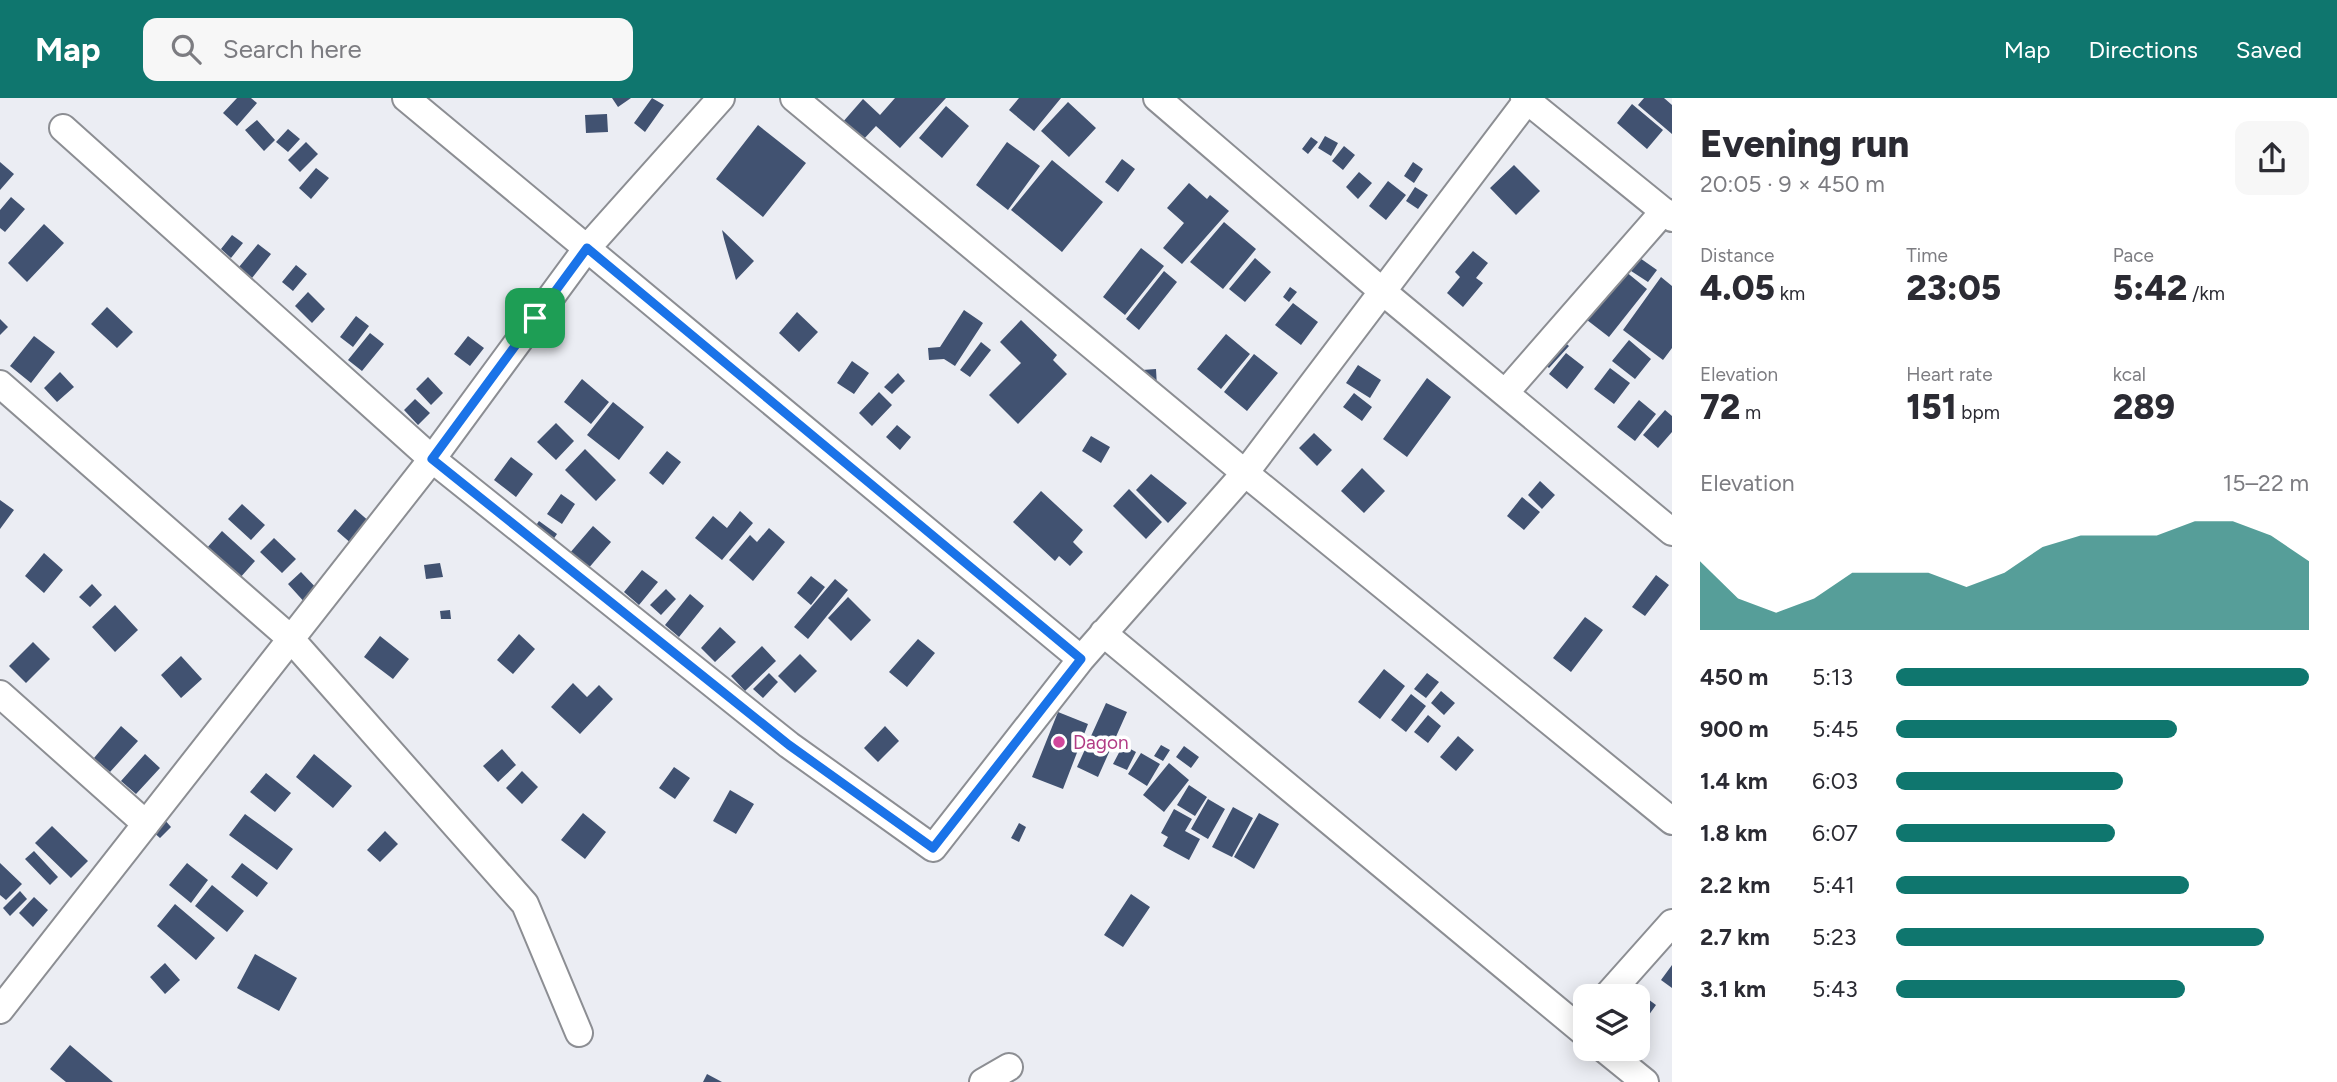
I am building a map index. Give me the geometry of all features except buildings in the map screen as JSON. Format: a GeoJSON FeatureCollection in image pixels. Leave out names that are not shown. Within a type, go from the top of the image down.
{"type":"FeatureCollection","features":[{"type":"Feature","properties":{"kind":"street"},"geometry":{"type":"LineString","coordinates":[[406,98],[1081,659]]}},
{"type":"Feature","properties":{"kind":"street"},"geometry":{"type":"LineString","coordinates":[[0,1010],[432,459],[587,248],[721,98]]}},
{"type":"Feature","properties":{"kind":"street"},"geometry":{"type":"LineString","coordinates":[[794,98],[1245,473],[1672,821]]}},
{"type":"Feature","properties":{"kind":"street"},"geometry":{"type":"LineString","coordinates":[[1157,98],[1382,291],[1672,532]]}},
{"type":"Feature","properties":{"kind":"street"},"geometry":{"type":"LineString","coordinates":[[63,128],[432,459],[789,745],[933,848],[1081,659],[1245,473],[1527,99],[1668,215],[1505,393]]}},
{"type":"Feature","properties":{"kind":"street"},"geometry":{"type":"LineString","coordinates":[[0,384],[290,638],[525,904],[579,1033]]}},
{"type":"Feature","properties":{"kind":"street"},"geometry":{"type":"LineString","coordinates":[[1103,633],[1573,1019]]}},
{"type":"Feature","properties":{"kind":"street"},"geometry":{"type":"LineString","coordinates":[[0,694],[146,824]]}},
{"type":"Feature","properties":{"kind":"street"},"geometry":{"type":"LineString","coordinates":[[1618,984],[1672,923]]}},
{"type":"Feature","properties":{"kind":"street"},"geometry":{"type":"LineString","coordinates":[[1619,1061],[1645,1082]]}},
{"type":"Feature","properties":{"kind":"street"},"geometry":{"type":"LineString","coordinates":[[983,1082],[1009,1067]]}},
{"type":"Feature","properties":{"kind":"place","name":"Dagon"},"geometry":{"type":"Point","coordinates":[1059,742]}},
{"type":"Feature","properties":{"kind":"route"},"geometry":{"type":"LineString","coordinates":[[587,248],[1081,659],[933,848],[789,745],[664,642],[432,459],[535,318],[587,248]]}}]}
